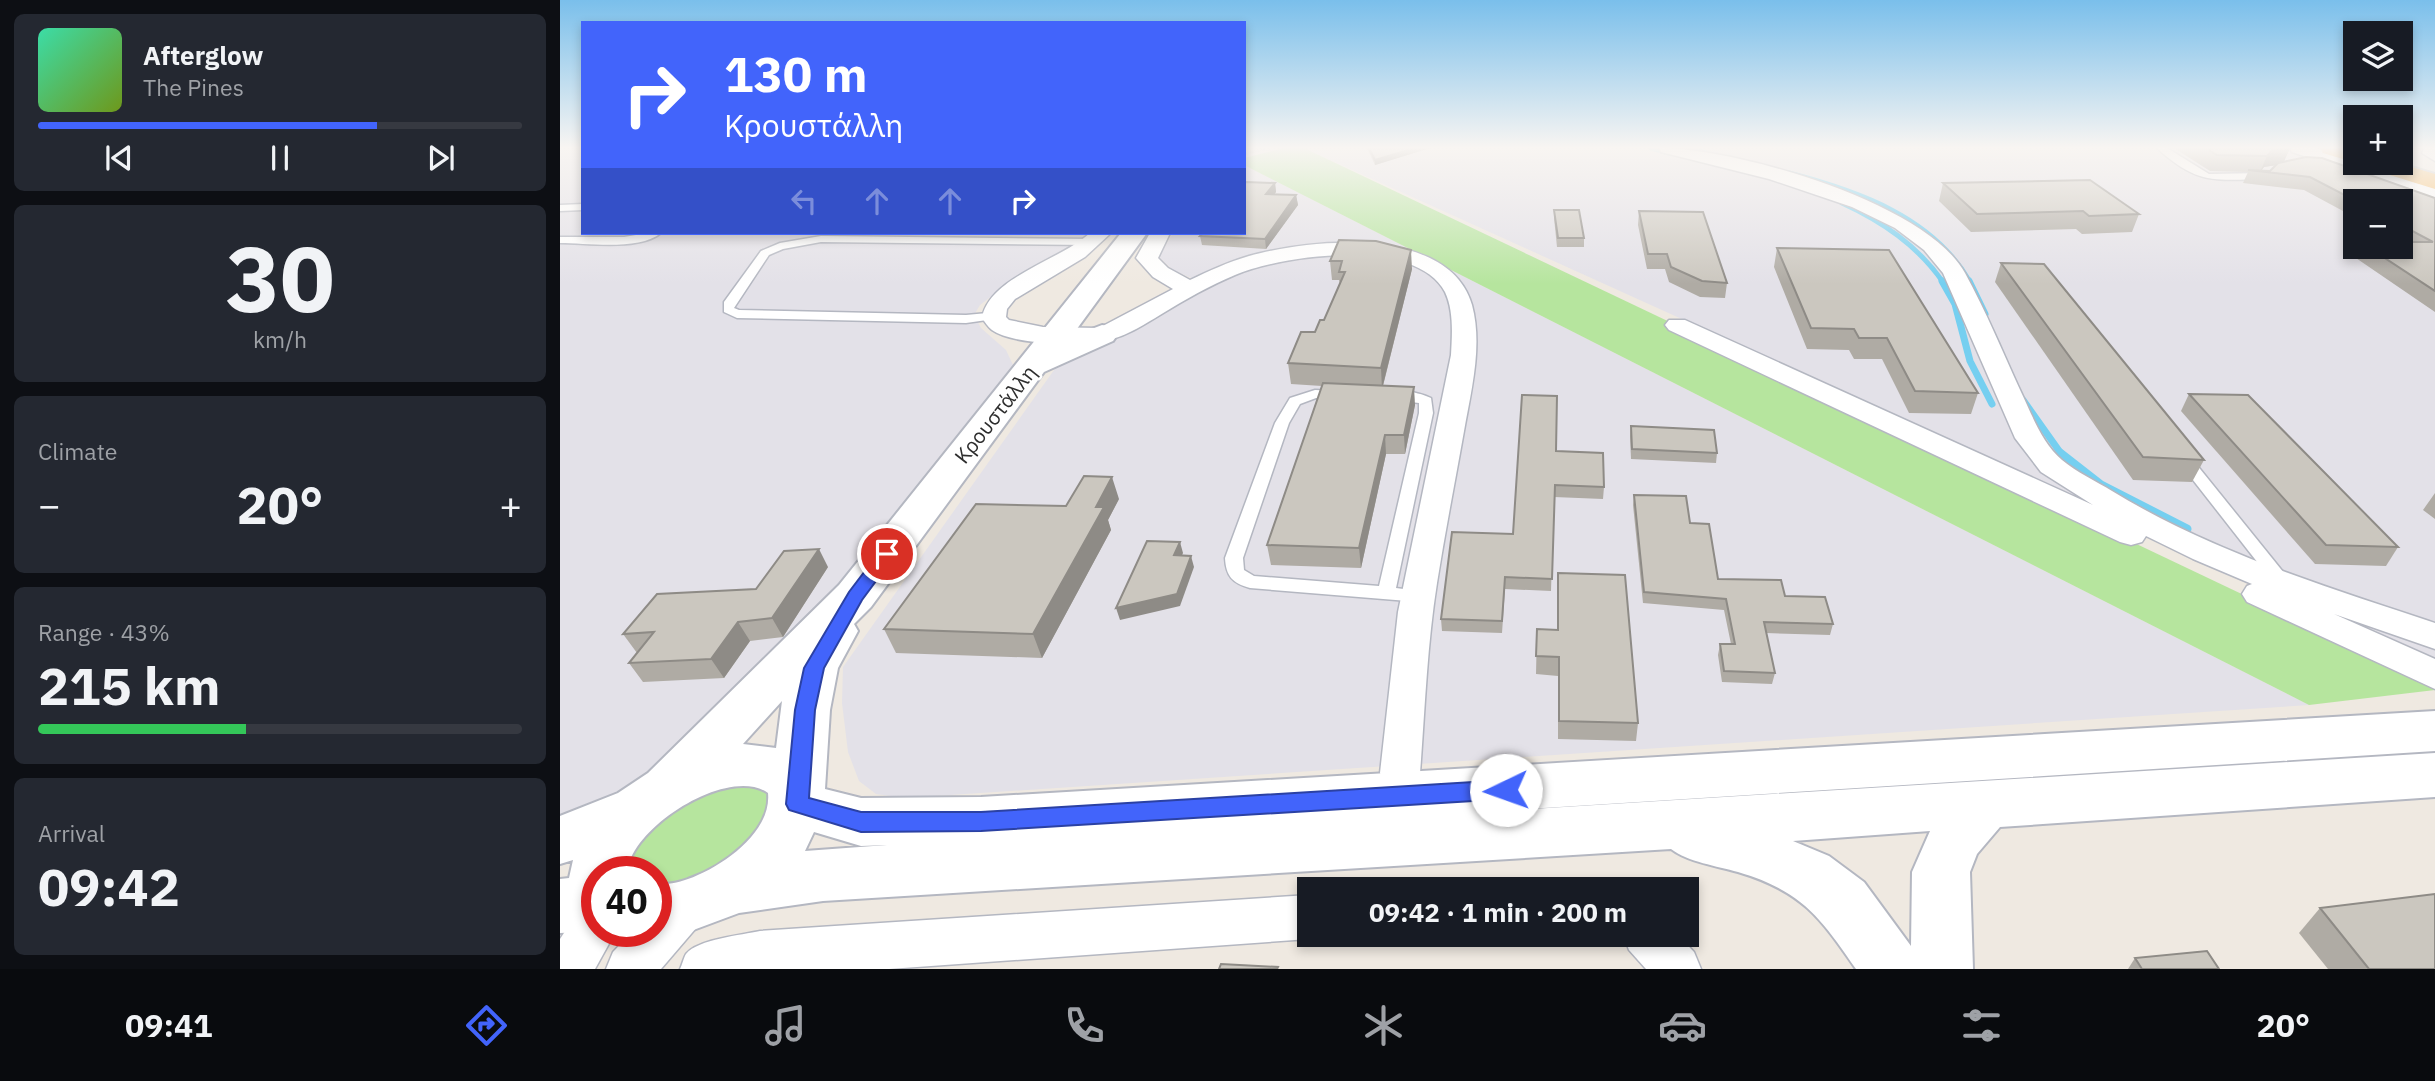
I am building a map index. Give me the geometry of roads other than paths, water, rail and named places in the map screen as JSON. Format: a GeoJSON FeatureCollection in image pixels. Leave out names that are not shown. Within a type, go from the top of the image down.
{"type":"FeatureCollection","features":[{"type":"Feature","properties":{"kind":"street"},"geometry":{"type":"LineString","coordinates":[[1829,193],[1858,203],[1902,224],[1931,246],[1953,271],[2029,438],[2051,466],[2153,536],[2435,636]]}},
{"type":"Feature","properties":{"kind":"street","name":"Κρουστάλλη"},"geometry":{"type":"LineString","coordinates":[[601,856],[617,830],[652,799],[855,596],[1132,235]]}},
{"type":"Feature","properties":{"kind":"street"},"geometry":{"type":"LineString","coordinates":[[1159,235],[1147,258],[1176,283],[1190,288]]}},
{"type":"Feature","properties":{"kind":"street"},"geometry":{"type":"LineString","coordinates":[[1097,237],[1060,266],[1008,293],[995,309],[994,315],[1000,326],[1009,331],[1135,320]]}},
{"type":"Feature","properties":{"kind":"street"},"geometry":{"type":"LineString","coordinates":[[1032,366],[1135,320],[1190,288],[1235,267],[1270,257],[1314,250],[1360,250],[1412,257],[1439,270],[1452,285],[1461,303],[1464,333],[1458,388],[1412,636],[1400,773]]}},
{"type":"Feature","properties":{"kind":"street"},"geometry":{"type":"LineString","coordinates":[[1677,325],[2153,536],[2435,675]]}},
{"type":"Feature","properties":{"kind":"street"},"geometry":{"type":"LineString","coordinates":[[1062,326],[1102,334]]}},
{"type":"Feature","properties":{"kind":"street","name":"Κρουστάλλη"},"geometry":{"type":"LineString","coordinates":[[690,903],[755,868],[778,846],[788,831],[797,799],[805,710],[814,668],[855,596]]}},
{"type":"Feature","properties":{"kind":"street"},"geometry":{"type":"LineString","coordinates":[[560,840],[588,831],[711,771],[733,765],[761,765],[779,770],[792,780],[797,799],[861,822],[981,821],[2435,731]]}},
{"type":"Feature","properties":{"kind":"street"},"geometry":{"type":"LineString","coordinates":[[630,969],[690,903],[823,875],[1663,826],[2435,775]]}},
{"type":"Feature","properties":{"kind":"street"},"geometry":{"type":"LineString","coordinates":[[1942,969],[1941,872],[1955,840],[1986,805]]}},
{"type":"Feature","properties":{"kind":"street"},"geometry":{"type":"LineString","coordinates":[[1663,826],[1762,854],[1809,874],[1843,901],[1885,958],[1890,969]]}},
{"type":"Feature","properties":{"kind":"street"},"geometry":{"type":"LineString","coordinates":[[560,906],[581,905]]}},
{"type":"Feature","properties":{"kind":"street"},"geometry":{"type":"LineString","coordinates":[[704,969],[715,963],[760,954],[1297,918]]}},
{"type":"Feature","properties":{"kind":"street"},"geometry":{"type":"LineString","coordinates":[[568,969],[582,947]]}},
{"type":"Feature","properties":{"kind":"street"},"geometry":{"type":"LineString","coordinates":[[1658,947],[1677,969]]}},
{"type":"Feature","properties":{"kind":"lane"},"geometry":{"type":"LineString","coordinates":[[560,208],[581,207]]}},
{"type":"Feature","properties":{"kind":"lane"},"geometry":{"type":"LineString","coordinates":[[560,240],[632,239],[653,235]]}},
{"type":"Feature","properties":{"kind":"lane"},"geometry":{"type":"LineString","coordinates":[[994,315],[966,319],[737,314],[728,309],[730,302],[765,253],[802,242],[835,239],[1097,237]]}},
{"type":"Feature","properties":{"kind":"lane"},"geometry":{"type":"LineString","coordinates":[[1355,395],[1315,394],[1295,401],[1282,423],[1234,558],[1235,573],[1250,582],[1420,596]]}},
{"type":"Feature","properties":{"kind":"lane"},"geometry":{"type":"LineString","coordinates":[[1383,396],[1417,397],[1426,401],[1426,413],[1386,593]]}},
{"type":"Feature","properties":{"kind":"lane"},"geometry":{"type":"LineString","coordinates":[[2175,446],[2283,584]]}},
{"type":"Feature","properties":{"kind":"waterway"},"geometry":{"type":"LineString","coordinates":[[1855,193],[1891,210],[1936,240],[1970,282]]}},
{"type":"Feature","properties":{"kind":"waterway"},"geometry":{"type":"LineString","coordinates":[[1842,203],[1898,236],[1922,257],[1943,282]]}},
{"type":"Feature","properties":{"kind":"waterway"},"geometry":{"type":"LineString","coordinates":[[1942,281],[1955,304],[1970,361],[1992,404]]}},
{"type":"Feature","properties":{"kind":"waterway"},"geometry":{"type":"LineString","coordinates":[[1969,281],[1985,314]]}},
{"type":"Feature","properties":{"kind":"waterway"},"geometry":{"type":"LineString","coordinates":[[2023,400],[2061,454]]}},
{"type":"Feature","properties":{"kind":"waterway"},"geometry":{"type":"LineString","coordinates":[[2061,454],[2101,485],[2187,529]]}}]}
